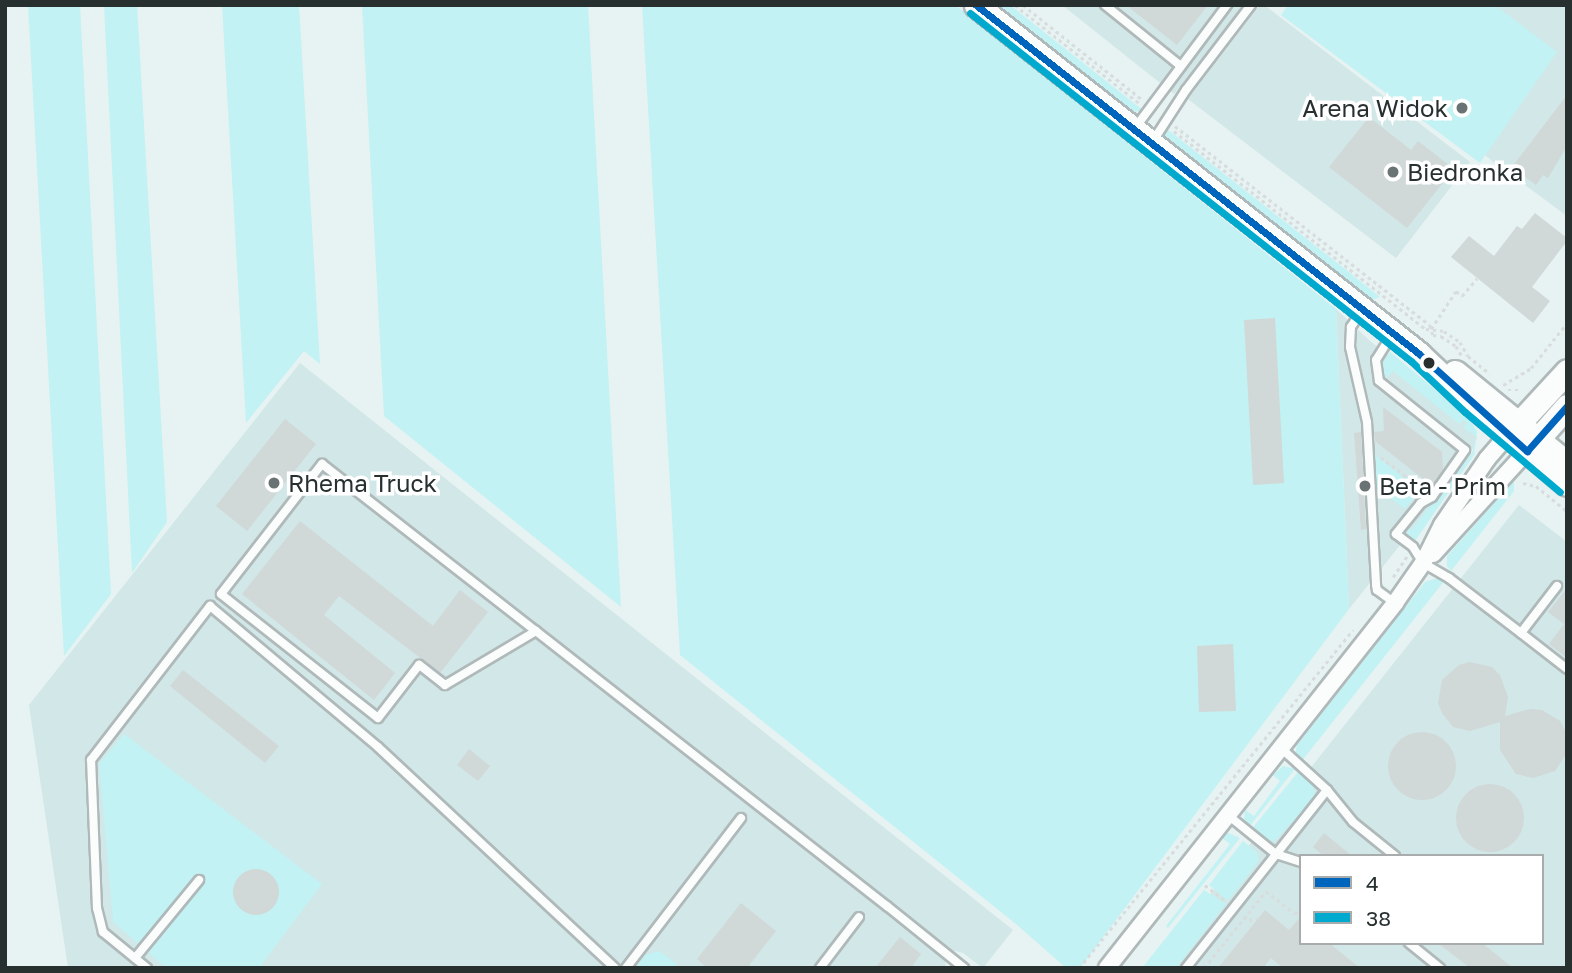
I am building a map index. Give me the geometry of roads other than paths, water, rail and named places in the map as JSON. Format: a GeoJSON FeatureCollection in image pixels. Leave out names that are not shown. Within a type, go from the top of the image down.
{"type":"FeatureCollection","features":[{"type":"Feature","properties":{"kind":"street"},"geometry":{"type":"LineString","coordinates":[[976,5],[1418,353],[1441,362],[1521,414],[1532,445],[1567,484]]}},
{"type":"Feature","properties":{"kind":"street"},"geometry":{"type":"LineString","coordinates":[[1107,968],[1282,750],[1395,603],[1423,563],[1442,525],[1521,414],[1567,371]]}},
{"type":"Feature","properties":{"kind":"street"},"geometry":{"type":"LineString","coordinates":[[1423,563],[1454,533],[1567,406]]}},
{"type":"Feature","properties":{"kind":"street"},"geometry":{"type":"LineString","coordinates":[[1532,445],[1567,463]]}},
{"type":"Feature","properties":{"kind":"lane"},"geometry":{"type":"LineString","coordinates":[[1105,5],[1181,66]]}},
{"type":"Feature","properties":{"kind":"lane"},"geometry":{"type":"LineString","coordinates":[[1142,137],[1149,108],[1227,5]]}},
{"type":"Feature","properties":{"kind":"lane"},"geometry":{"type":"LineString","coordinates":[[1142,137],[1165,121],[1251,5]]}},
{"type":"Feature","properties":{"kind":"lane"},"geometry":{"type":"LineString","coordinates":[[1363,310],[1351,327],[1350,347],[1367,422],[1375,576],[1377,590],[1395,603]]}},
{"type":"Feature","properties":{"kind":"lane"},"geometry":{"type":"LineString","coordinates":[[1394,334],[1376,360],[1379,381],[1465,450],[1432,497],[1421,503],[1396,534],[1413,547],[1423,563],[1449,578],[1567,669]]}},
{"type":"Feature","properties":{"kind":"lane"},"geometry":{"type":"LineString","coordinates":[[536,631],[444,685],[419,665],[378,718],[221,594],[322,464],[536,631],[964,968]]}},
{"type":"Feature","properties":{"kind":"lane"},"geometry":{"type":"LineString","coordinates":[[1521,633],[1557,586]]}},
{"type":"Feature","properties":{"kind":"lane"},"geometry":{"type":"LineString","coordinates":[[147,968],[103,932],[97,908],[91,760],[210,606],[378,747],[615,968]]}},
{"type":"Feature","properties":{"kind":"lane"},"geometry":{"type":"LineString","coordinates":[[1282,750],[1327,790],[1353,822],[1393,854]]}},
{"type":"Feature","properties":{"kind":"lane"},"geometry":{"type":"LineString","coordinates":[[1186,968],[1327,790]]}},
{"type":"Feature","properties":{"kind":"lane"},"geometry":{"type":"LineString","coordinates":[[1229,816],[1276,854],[1299,861]]}},
{"type":"Feature","properties":{"kind":"lane"},"geometry":{"type":"LineString","coordinates":[[626,968],[741,818]]}},
{"type":"Feature","properties":{"kind":"lane"},"geometry":{"type":"LineString","coordinates":[[135,958],[199,880]]}},
{"type":"Feature","properties":{"kind":"lane"},"geometry":{"type":"LineString","coordinates":[[820,968],[859,917]]}},
{"type":"Feature","properties":{"kind":"lane"},"geometry":{"type":"LineString","coordinates":[[1411,945],[1440,968]]}},
{"type":"Feature","properties":{"kind":"place","name":"Arena Widok"},"geometry":{"type":"Point","coordinates":[1462,108]}},
{"type":"Feature","properties":{"kind":"place","name":"Biedronka"},"geometry":{"type":"Point","coordinates":[1393,172]}},
{"type":"Feature","properties":{"kind":"place","name":"Rhema Truck"},"geometry":{"type":"Point","coordinates":[274,483]}},
{"type":"Feature","properties":{"kind":"place","name":"Beta - Prim"},"geometry":{"type":"Point","coordinates":[1365,486]}}]}
